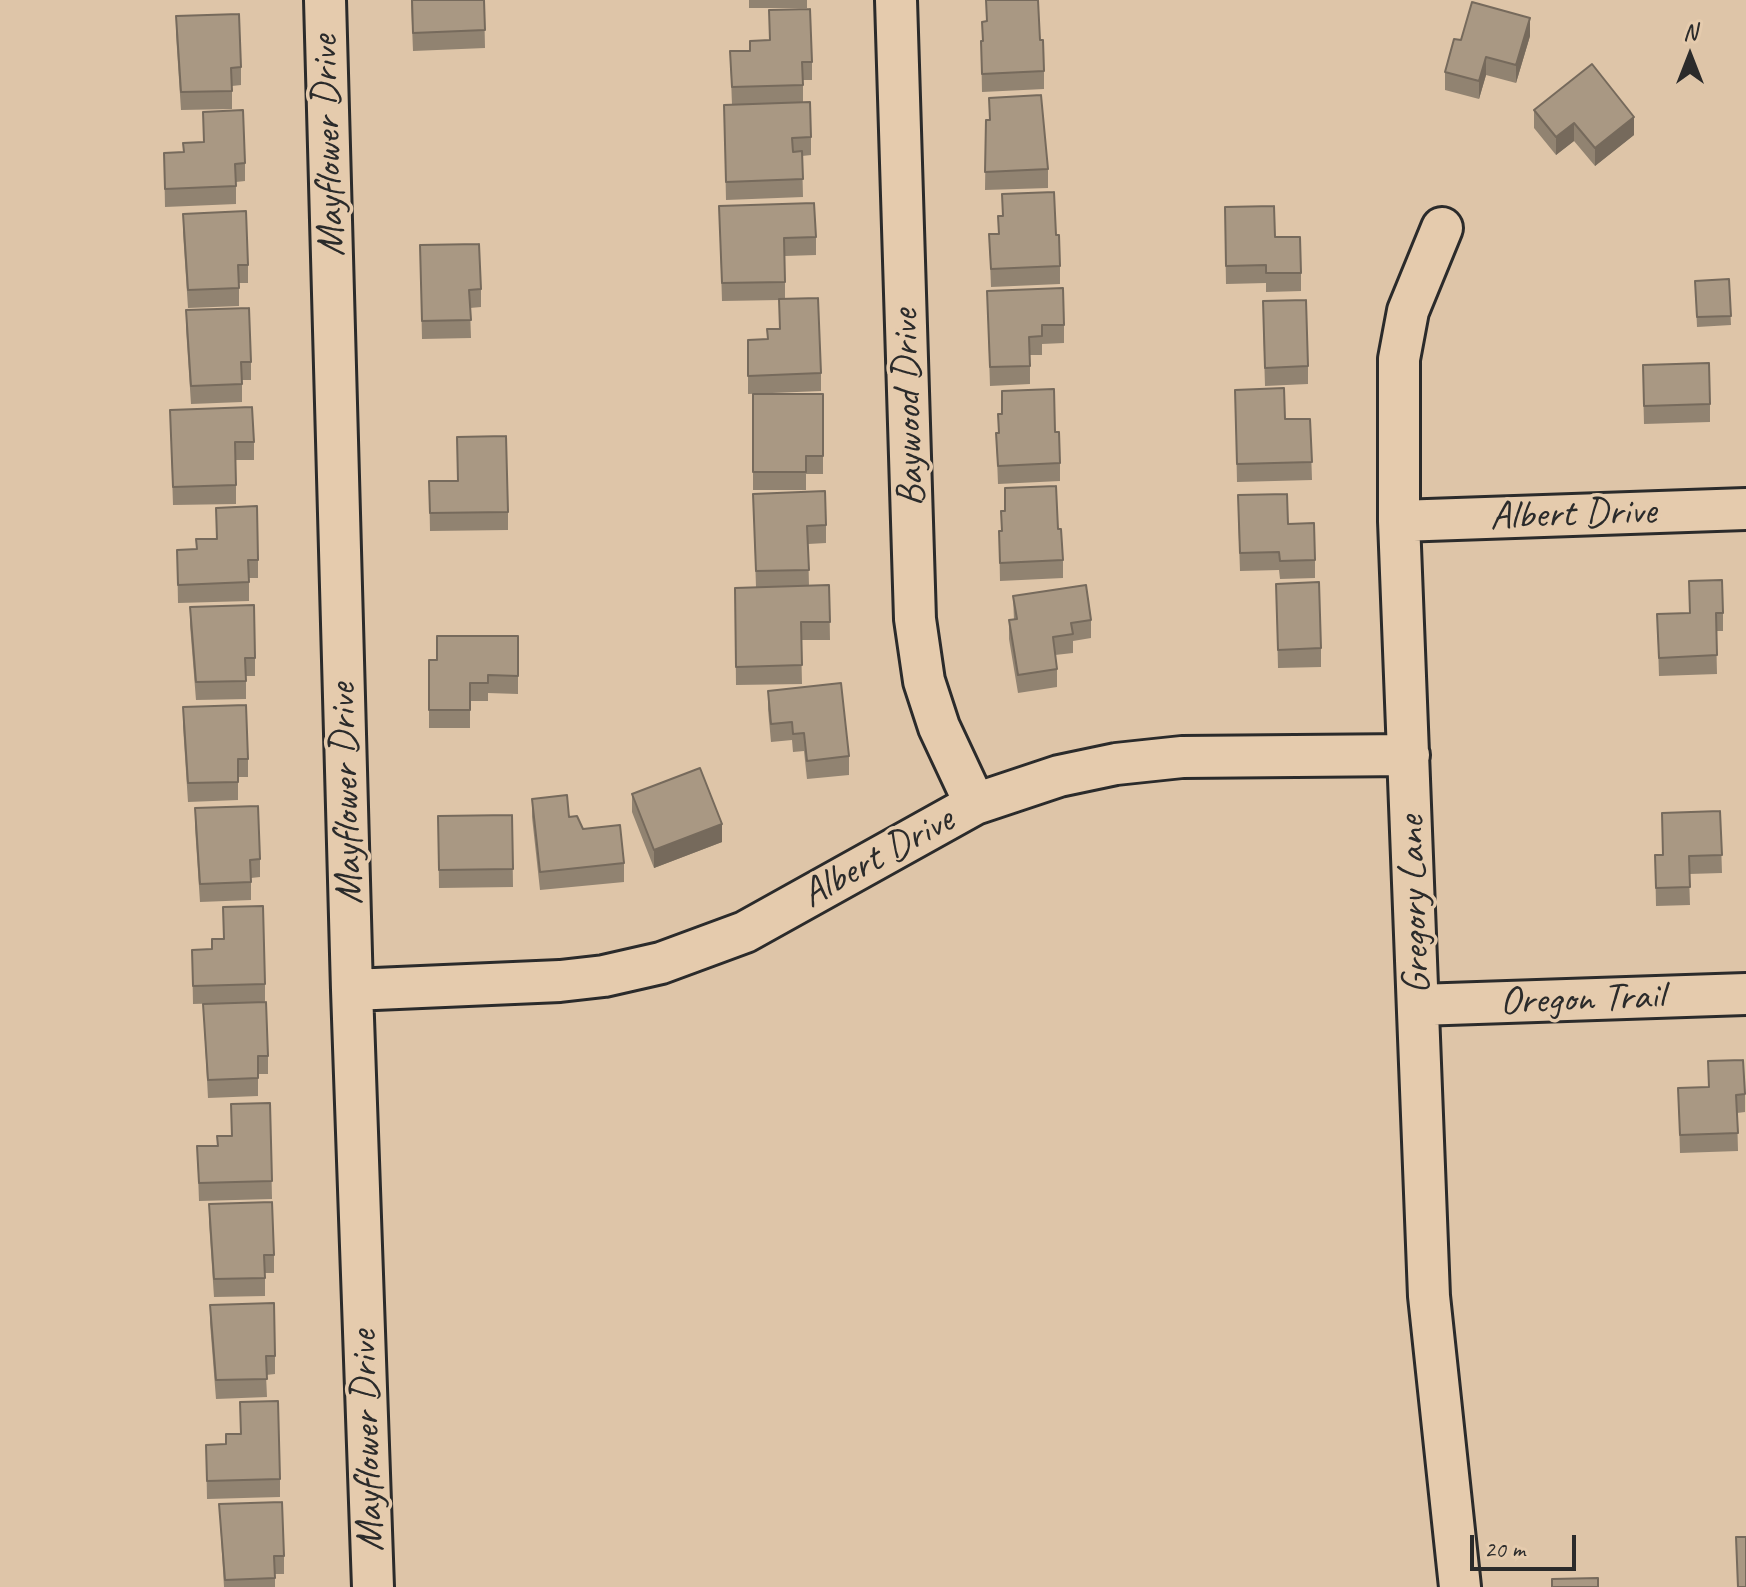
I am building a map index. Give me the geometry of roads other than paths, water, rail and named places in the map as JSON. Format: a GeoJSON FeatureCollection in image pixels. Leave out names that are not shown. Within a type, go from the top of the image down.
{"type":"FeatureCollection","features":[{"type":"Feature","properties":{"kind":"street","name":"Mayflower Drive"},"geometry":{"type":"LineString","coordinates":[[325,0],[352,990],[373,1587]]}},
{"type":"Feature","properties":{"kind":"street","name":"Baywood Drive"},"geometry":{"type":"LineString","coordinates":[[896,0],[915,619],[924,681],[939,727],[975,804]]}},
{"type":"Feature","properties":{"kind":"street","name":"Gregory Lane"},"geometry":{"type":"LineString","coordinates":[[1442,228],[1408,311],[1399,359],[1399,521],[1429,1296],[1460,1587]]}},
{"type":"Feature","properties":{"kind":"street","name":"Albert Drive"},"geometry":{"type":"LineString","coordinates":[[1399,521],[1746,509]]}},
{"type":"Feature","properties":{"kind":"street","name":"Albert Drive"},"geometry":{"type":"LineString","coordinates":[[352,990],[560,981],[604,976],[661,963],[745,932],[975,804],[1059,776],[1152,759],[1409,755]]}},
{"type":"Feature","properties":{"kind":"street","name":"Oregon Trail"},"geometry":{"type":"LineString","coordinates":[[1418,1005],[1746,994]]}}]}
